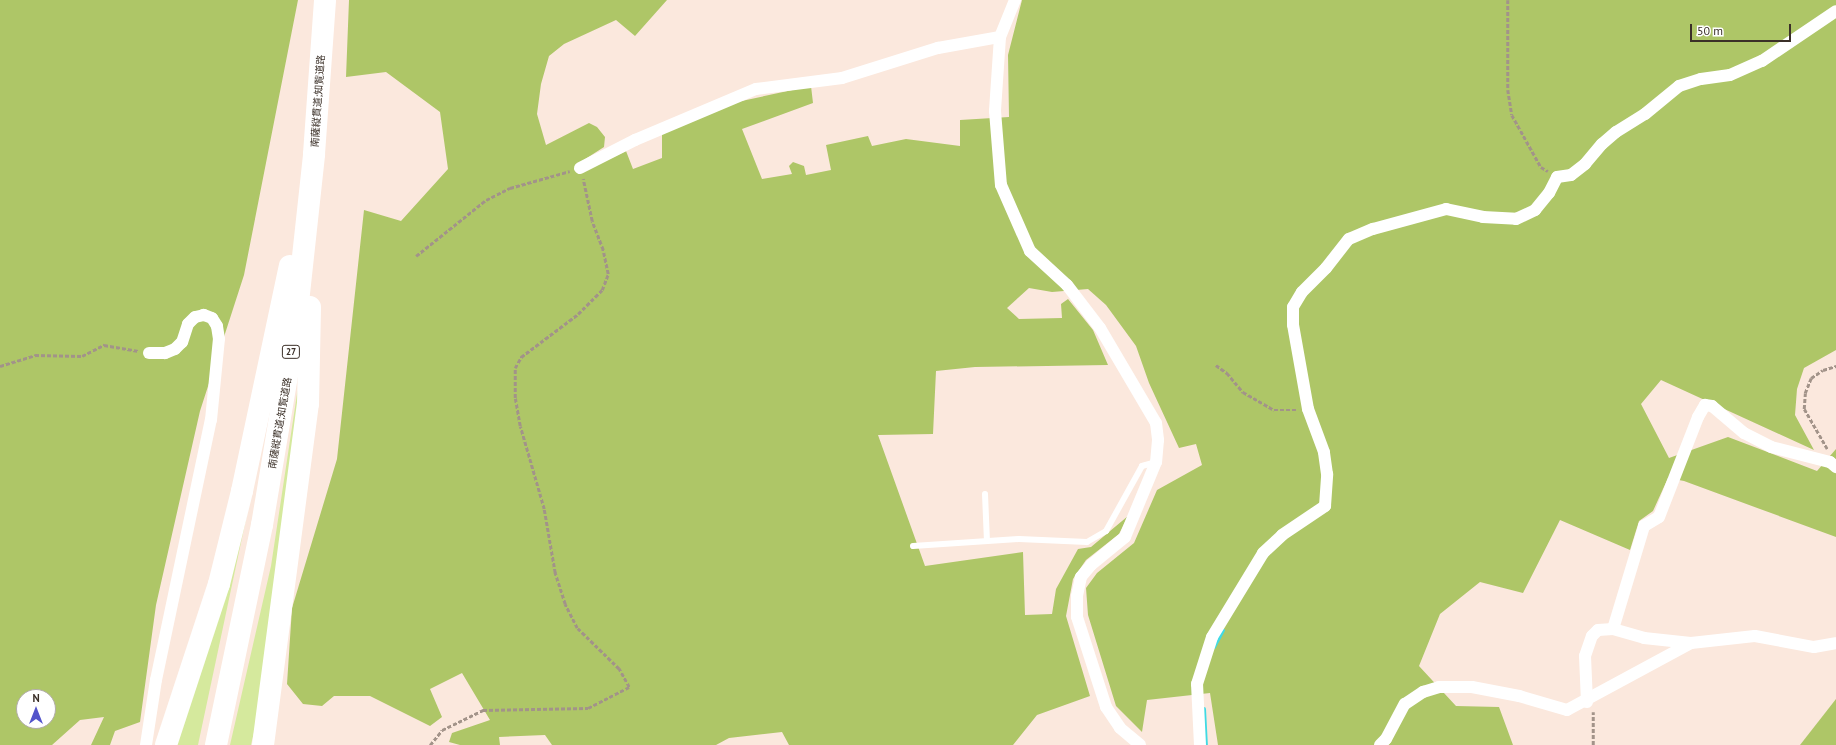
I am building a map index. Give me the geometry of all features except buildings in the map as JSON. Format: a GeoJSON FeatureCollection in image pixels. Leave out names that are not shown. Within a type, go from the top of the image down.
{"type":"FeatureCollection","features":[{"type":"Feature","properties":{"kind":"highway","name":"南薩縦貫道;知覧道路"},"geometry":{"type":"LineString","coordinates":[[216,745],[224,699],[262,525],[296,321],[314,154],[325,0]]}},
{"type":"Feature","properties":{"kind":"highway"},"geometry":{"type":"LineString","coordinates":[[166,745],[219,584],[243,483],[314,154]]}},
{"type":"Feature","properties":{"kind":"highway"},"geometry":{"type":"LineString","coordinates":[[262,745],[308,404],[314,154]]}},
{"type":"Feature","properties":{"kind":"highway","name":"南薩縦貫道;知覧道路"},"geometry":{"type":"LineString","coordinates":[[210,745],[224,699]]}},
{"type":"Feature","properties":{"kind":"street"},"geometry":{"type":"LineString","coordinates":[[1015,0],[1000,37],[995,111],[1001,185],[1009,207],[1030,251],[1067,285],[1100,328],[1156,423],[1158,440],[1156,462],[1125,536],[1090,565],[1081,577],[1077,596],[1077,618],[1106,707],[1120,728],[1140,745]]}},
{"type":"Feature","properties":{"kind":"street"},"geometry":{"type":"LineString","coordinates":[[1200,745],[1197,684],[1212,637],[1263,553],[1282,535],[1325,506],[1328,474],[1324,452],[1308,409],[1293,325],[1293,306],[1302,292],[1326,268],[1349,239],[1373,229],[1446,209],[1482,217],[1516,219],[1535,210],[1549,193],[1557,177],[1571,175],[1581,168],[1616,132],[1645,114],[1679,86],[1701,79],[1730,75],[1762,61],[1836,11]]}},
{"type":"Feature","properties":{"kind":"street"},"geometry":{"type":"LineString","coordinates":[[580,168],[635,140],[756,89],[842,78],[938,48],[1000,37]]}},
{"type":"Feature","properties":{"kind":"street"},"geometry":{"type":"LineString","coordinates":[[146,745],[156,680],[211,420],[219,339],[217,326],[212,318],[204,315],[195,317],[188,324],[182,342],[175,349],[165,353],[149,353]]}},
{"type":"Feature","properties":{"kind":"street"},"geometry":{"type":"LineString","coordinates":[[1613,629],[1644,526],[1659,518],[1698,417],[1705,405],[1712,406],[1744,433],[1771,447],[1833,464]]}},
{"type":"Feature","properties":{"kind":"street"},"geometry":{"type":"LineString","coordinates":[[1587,702],[1585,656],[1592,636],[1598,630],[1613,629],[1644,638],[1691,643],[1755,636],[1814,647],[1836,643]]}},
{"type":"Feature","properties":{"kind":"street"},"geometry":{"type":"LineString","coordinates":[[1380,745],[1386,739],[1405,704],[1423,692],[1439,687],[1480,689],[1519,696],[1567,710],[1587,702],[1691,643]]}},
{"type":"Feature","properties":{"kind":"lane"},"geometry":{"type":"LineString","coordinates":[[913,546],[1019,539],[1087,542],[1106,531],[1142,466],[1156,462]]}},
{"type":"Feature","properties":{"kind":"lane"},"geometry":{"type":"LineString","coordinates":[[985,494],[987,541]]}},
{"type":"Feature","properties":{"kind":"path"},"geometry":{"type":"LineString","coordinates":[[1508,0],[1508,90],[1512,115],[1541,167],[1557,177]]}},
{"type":"Feature","properties":{"kind":"path"},"geometry":{"type":"LineString","coordinates":[[416,256],[486,200],[510,188],[536,179],[562,175],[580,168],[592,221],[603,250],[608,274],[602,290],[578,314],[521,357],[515,368],[515,398],[520,426],[544,509],[555,573],[565,604],[577,628],[618,669],[628,687],[588,708],[483,710],[442,730],[430,745]]}},
{"type":"Feature","properties":{"kind":"path"},"geometry":{"type":"LineString","coordinates":[[0,366],[35,355],[82,356],[104,345],[149,353]]}},
{"type":"Feature","properties":{"kind":"path"},"geometry":{"type":"LineString","coordinates":[[1216,365],[1228,373],[1243,392],[1274,410],[1308,409]]}},
{"type":"Feature","properties":{"kind":"path"},"geometry":{"type":"LineString","coordinates":[[1833,464],[1825,443],[1810,423],[1804,409],[1805,393],[1811,378],[1823,370],[1836,366]]}},
{"type":"Feature","properties":{"kind":"path"},"geometry":{"type":"LineString","coordinates":[[1587,702],[1594,710],[1593,745]]}},
{"type":"Feature","properties":{"kind":"green space"},"geometry":{"type":"Polygon","coordinates":[[[0,0],[298,0],[244,275],[200,411],[156,605],[140,722],[115,731],[110,745],[91,745],[104,717],[80,720],[52,745],[0,745],[0,0]]]}},
{"type":"Feature","properties":{"kind":"green space"},"geometry":{"type":"Polygon","coordinates":[[[349,0],[667,0],[635,36],[616,20],[564,44],[549,56],[541,84],[537,114],[546,145],[589,123],[597,127],[605,137],[604,147],[576,165],[578,174],[626,151],[633,169],[662,158],[662,132],[737,102],[811,86],[813,103],[742,129],[762,179],[792,174],[789,166],[793,162],[804,166],[806,175],[831,170],[826,145],[868,136],[872,146],[906,139],[960,146],[960,120],[1009,117],[1008,55],[1022,0],[1836,0],[1836,350],[1804,368],[1797,389],[1795,415],[1814,450],[1661,380],[1641,404],[1669,458],[1728,437],[1817,471],[1836,449],[1836,537],[1684,481],[1668,478],[1653,511],[1639,521],[1630,550],[1560,520],[1523,593],[1480,582],[1440,614],[1419,666],[1456,706],[1499,707],[1513,745],[1218,745],[1210,693],[1147,700],[1142,732],[1116,706],[1088,615],[1086,588],[1097,573],[1134,543],[1157,490],[1202,465],[1196,444],[1179,448],[1149,383],[1136,346],[1106,305],[1088,289],[1052,292],[1029,288],[1007,308],[1019,319],[1062,318],[1061,304],[1068,299],[1093,330],[1108,365],[975,367],[936,371],[933,434],[878,435],[925,566],[1023,552],[1025,615],[1052,614],[1056,589],[1078,549],[1091,547],[1128,516],[1119,534],[1086,560],[1073,579],[1066,616],[1090,696],[1037,715],[1013,745],[789,745],[782,732],[729,738],[716,745],[552,745],[545,735],[499,737],[500,745],[460,745],[449,742],[452,733],[490,720],[462,673],[430,689],[442,717],[430,726],[370,696],[334,696],[322,706],[303,704],[287,684],[292,608],[337,459],[364,210],[401,221],[448,169],[440,112],[386,72],[346,77],[349,0]]]}},
{"type":"Feature","properties":{"kind":"green space"},"geometry":{"type":"Polygon","coordinates":[[[303,370],[263,694],[251,745],[230,745],[271,566],[297,394],[303,370]]]}},
{"type":"Feature","properties":{"kind":"green space"},"geometry":{"type":"Polygon","coordinates":[[[270,406],[198,745],[171,745],[270,406]]]}},
{"type":"Feature","properties":{"kind":"green space"},"geometry":{"type":"Polygon","coordinates":[[[1836,699],[1836,745],[1800,745],[1836,699]]]}},
{"type":"Feature","properties":{"kind":"waterway"},"geometry":{"type":"LineString","coordinates":[[1214,647],[1223,630]]}},
{"type":"Feature","properties":{"kind":"waterway"},"geometry":{"type":"LineString","coordinates":[[1204,709],[1206,745]]}}]}
